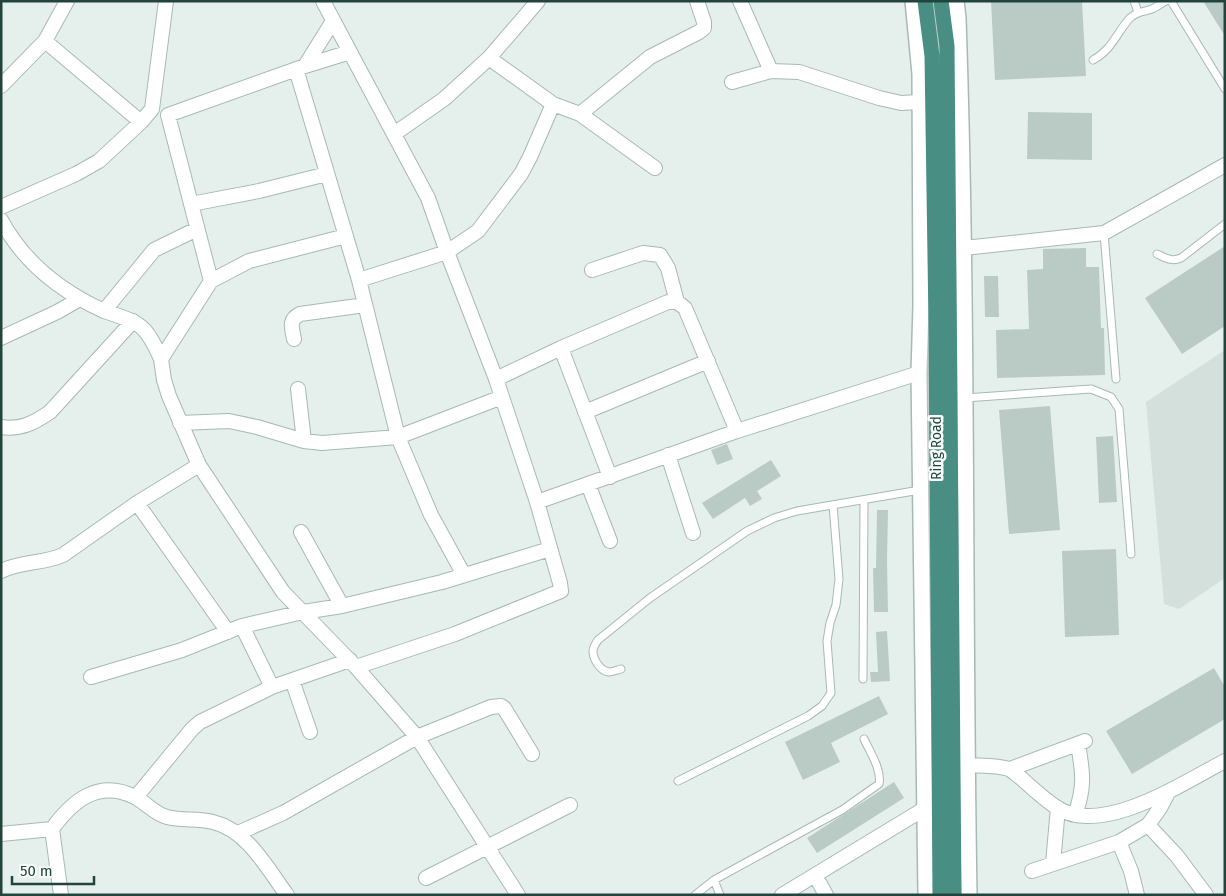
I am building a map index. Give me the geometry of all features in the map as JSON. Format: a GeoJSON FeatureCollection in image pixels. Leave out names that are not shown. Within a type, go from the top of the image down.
{"type":"FeatureCollection","features":[{"type":"Feature","properties":{"kind":"highway","name":"Ring Road"},"geometry":{"type":"LineString","coordinates":[[925,1],[932,56],[936,314],[928,895]]}},
{"type":"Feature","properties":{"kind":"highway","name":"Ring Road"},"geometry":{"type":"LineString","coordinates":[[941,1],[947,46],[954,895]]}},
{"type":"Feature","properties":{"kind":"street"},"geometry":{"type":"LineString","coordinates":[[1,86],[45,41],[66,1]]}},
{"type":"Feature","properties":{"kind":"street"},"geometry":{"type":"LineString","coordinates":[[1,207],[99,162],[152,110],[166,1]]}},
{"type":"Feature","properties":{"kind":"street"},"geometry":{"type":"LineString","coordinates":[[136,797],[192,729],[200,722],[272,687],[455,634],[560,592],[560,583],[537,502],[496,379],[428,198],[323,1]]}},
{"type":"Feature","properties":{"kind":"street"},"geometry":{"type":"LineString","coordinates":[[394,134],[444,99],[489,58],[538,1]]}},
{"type":"Feature","properties":{"kind":"street"},"geometry":{"type":"LineString","coordinates":[[580,114],[650,57],[700,32],[704,28],[704,22],[697,1]]}},
{"type":"Feature","properties":{"kind":"street"},"geometry":{"type":"LineString","coordinates":[[740,1],[771,70]]}},
{"type":"Feature","properties":{"kind":"street"},"geometry":{"type":"LineString","coordinates":[[913,1],[920,74],[920,490],[924,809],[928,895]]}},
{"type":"Feature","properties":{"kind":"street"},"geometry":{"type":"LineString","coordinates":[[956,1],[963,151],[969,895]]}},
{"type":"Feature","properties":{"kind":"street"},"geometry":{"type":"LineString","coordinates":[[333,21],[301,68],[327,174],[359,280],[398,437],[431,515],[464,575]]}},
{"type":"Feature","properties":{"kind":"street"},"geometry":{"type":"LineString","coordinates":[[45,41],[141,122]]}},
{"type":"Feature","properties":{"kind":"street"},"geometry":{"type":"LineString","coordinates":[[152,110],[168,115],[350,52]]}},
{"type":"Feature","properties":{"kind":"street"},"geometry":{"type":"LineString","coordinates":[[489,58],[553,104],[580,114],[656,168]]}},
{"type":"Feature","properties":{"kind":"street"},"geometry":{"type":"LineString","coordinates":[[732,82],[771,70],[798,72],[854,91],[901,103],[920,102]]}},
{"type":"Feature","properties":{"kind":"street"},"geometry":{"type":"LineString","coordinates":[[359,280],[447,252],[478,230],[521,174],[553,104]]}},
{"type":"Feature","properties":{"kind":"street"},"geometry":{"type":"LineString","coordinates":[[168,115],[211,281]]}},
{"type":"Feature","properties":{"kind":"street"},"geometry":{"type":"LineString","coordinates":[[964,248],[1104,233],[1225,165]]}},
{"type":"Feature","properties":{"kind":"street"},"geometry":{"type":"LineString","coordinates":[[191,204],[259,192],[327,174]]}},
{"type":"Feature","properties":{"kind":"street"},"geometry":{"type":"LineString","coordinates":[[1,220],[27,257],[47,278],[78,300],[104,312],[133,321],[151,337],[161,359],[164,380],[180,423],[199,465],[283,592],[353,664],[417,737],[518,895]]}},
{"type":"Feature","properties":{"kind":"street"},"geometry":{"type":"LineString","coordinates":[[104,312],[154,250],[198,229]]}},
{"type":"Feature","properties":{"kind":"street"},"geometry":{"type":"LineString","coordinates":[[161,359],[211,281],[249,261],[346,236]]}},
{"type":"Feature","properties":{"kind":"street"},"geometry":{"type":"LineString","coordinates":[[592,270],[643,254],[660,256],[668,268],[677,302]]}},
{"type":"Feature","properties":{"kind":"street"},"geometry":{"type":"LineString","coordinates":[[1,338],[78,300]]}},
{"type":"Feature","properties":{"kind":"street"},"geometry":{"type":"LineString","coordinates":[[496,379],[561,348],[668,302],[677,302],[685,308],[737,431]]}},
{"type":"Feature","properties":{"kind":"street"},"geometry":{"type":"LineString","coordinates":[[294,339],[291,322],[294,317],[300,314],[365,305]]}},
{"type":"Feature","properties":{"kind":"street"},"geometry":{"type":"LineString","coordinates":[[1,428],[24,427],[50,412],[133,321]]}},
{"type":"Feature","properties":{"kind":"street"},"geometry":{"type":"LineString","coordinates":[[561,348],[610,477]]}},
{"type":"Feature","properties":{"kind":"street"},"geometry":{"type":"LineString","coordinates":[[585,412],[708,361]]}},
{"type":"Feature","properties":{"kind":"street"},"geometry":{"type":"LineString","coordinates":[[537,502],[737,431],[919,373]]}},
{"type":"Feature","properties":{"kind":"street"},"geometry":{"type":"LineString","coordinates":[[298,389],[304,441]]}},
{"type":"Feature","properties":{"kind":"street"},"geometry":{"type":"LineString","coordinates":[[180,423],[229,421],[304,441],[322,443],[398,437],[502,397]]}},
{"type":"Feature","properties":{"kind":"street"},"geometry":{"type":"LineString","coordinates":[[668,455],[693,533]]}},
{"type":"Feature","properties":{"kind":"street"},"geometry":{"type":"LineString","coordinates":[[1,572],[20,564],[51,560],[63,555],[137,503],[199,465]]}},
{"type":"Feature","properties":{"kind":"street"},"geometry":{"type":"LineString","coordinates":[[588,484],[610,541]]}},
{"type":"Feature","properties":{"kind":"street"},"geometry":{"type":"LineString","coordinates":[[137,503],[228,632]]}},
{"type":"Feature","properties":{"kind":"street"},"geometry":{"type":"LineString","coordinates":[[301,532],[342,606]]}},
{"type":"Feature","properties":{"kind":"street"},"geometry":{"type":"LineString","coordinates":[[91,677],[182,650],[242,626],[303,612],[342,606],[442,582],[550,549]]}},
{"type":"Feature","properties":{"kind":"street"},"geometry":{"type":"LineString","coordinates":[[242,626],[272,687]]}},
{"type":"Feature","properties":{"kind":"street"},"geometry":{"type":"LineString","coordinates":[[292,680],[310,732]]}},
{"type":"Feature","properties":{"kind":"street"},"geometry":{"type":"LineString","coordinates":[[238,833],[283,813],[417,737],[491,707],[500,706],[504,708],[532,754]]}},
{"type":"Feature","properties":{"kind":"street"},"geometry":{"type":"LineString","coordinates":[[967,765],[1010,769],[1082,743],[1083,787],[1075,815]]}},
{"type":"Feature","properties":{"kind":"street"},"geometry":{"type":"LineString","coordinates":[[1010,769],[1058,808],[1075,815],[1096,817],[1115,814],[1169,791],[1225,761]]}},
{"type":"Feature","properties":{"kind":"street"},"geometry":{"type":"LineString","coordinates":[[60,895],[52,829],[64,811],[79,800],[103,790],[115,790],[136,797],[158,814],[168,817],[211,821],[238,833],[287,895]]}},
{"type":"Feature","properties":{"kind":"street"},"geometry":{"type":"LineString","coordinates":[[1032,871],[1118,842],[1148,824],[1160,808],[1169,791]]}},
{"type":"Feature","properties":{"kind":"street"},"geometry":{"type":"LineString","coordinates":[[426,878],[570,805]]}},
{"type":"Feature","properties":{"kind":"street"},"geometry":{"type":"LineString","coordinates":[[1053,863],[1058,808]]}},
{"type":"Feature","properties":{"kind":"street"},"geometry":{"type":"LineString","coordinates":[[782,895],[924,809]]}},
{"type":"Feature","properties":{"kind":"street"},"geometry":{"type":"LineString","coordinates":[[1148,824],[1177,856],[1206,895]]}},
{"type":"Feature","properties":{"kind":"street"},"geometry":{"type":"LineString","coordinates":[[1,834],[52,829]]}},
{"type":"Feature","properties":{"kind":"street"},"geometry":{"type":"LineString","coordinates":[[1118,842],[1131,871],[1137,895]]}},
{"type":"Feature","properties":{"kind":"street"},"geometry":{"type":"LineString","coordinates":[[815,875],[826,895]]}},
{"type":"Feature","properties":{"kind":"lane"},"geometry":{"type":"LineString","coordinates":[[1134,1],[1138,12]]}},
{"type":"Feature","properties":{"kind":"lane"},"geometry":{"type":"LineString","coordinates":[[1094,60],[1102,56],[1109,49],[1124,26],[1138,12],[1152,9],[1166,1]]}},
{"type":"Feature","properties":{"kind":"lane"},"geometry":{"type":"LineString","coordinates":[[1171,1],[1225,89]]}},
{"type":"Feature","properties":{"kind":"lane"},"geometry":{"type":"LineString","coordinates":[[1157,254],[1168,260],[1181,258],[1225,224]]}},
{"type":"Feature","properties":{"kind":"lane"},"geometry":{"type":"LineString","coordinates":[[1104,233],[1116,379]]}},
{"type":"Feature","properties":{"kind":"lane"},"geometry":{"type":"LineString","coordinates":[[965,398],[1091,390],[1111,397],[1119,409],[1131,554]]}},
{"type":"Feature","properties":{"kind":"lane"},"geometry":{"type":"LineString","coordinates":[[621,669],[610,672],[603,670],[594,657],[593,649],[598,640],[650,598],[747,531],[774,518],[797,511],[920,490]]}},
{"type":"Feature","properties":{"kind":"lane"},"geometry":{"type":"LineString","coordinates":[[863,679],[864,500]]}},
{"type":"Feature","properties":{"kind":"lane"},"geometry":{"type":"LineString","coordinates":[[678,781],[808,716],[827,700],[831,693],[827,641],[836,605],[839,579],[833,505]]}},
{"type":"Feature","properties":{"kind":"lane"},"geometry":{"type":"LineString","coordinates":[[695,895],[714,880],[842,810],[879,784],[881,778],[864,739]]}},
{"type":"Feature","properties":{"kind":"lane"},"geometry":{"type":"LineString","coordinates":[[714,880],[720,895]]}},
{"type":"Feature","properties":{"kind":"shaded area"},"geometry":{"type":"Polygon","coordinates":[[[1225,350],[1225,578],[1179,609],[1164,604],[1146,402],[1225,350]]]}},
{"type":"Feature","properties":{"kind":"building"},"geometry":{"type":"Polygon","coordinates":[[[991,1],[1082,1],[1086,76],[995,80],[991,1]]]}},
{"type":"Feature","properties":{"kind":"building"},"geometry":{"type":"Polygon","coordinates":[[[1203,1],[1225,1],[1225,36],[1203,1]]]}},
{"type":"Feature","properties":{"kind":"building"},"geometry":{"type":"Polygon","coordinates":[[[1028,112],[1092,113],[1092,160],[1027,159],[1028,112]]]}},
{"type":"Feature","properties":{"kind":"building"},"geometry":{"type":"Polygon","coordinates":[[[1225,246],[1225,326],[1182,354],[1145,298],[1225,246]]]}},
{"type":"Feature","properties":{"kind":"building"},"geometry":{"type":"Polygon","coordinates":[[[1086,248],[1086,267],[1099,267],[1101,328],[1104,328],[1105,375],[997,378],[996,330],[1029,329],[1027,270],[1043,269],[1043,249],[1086,248]]]}},
{"type":"Feature","properties":{"kind":"building"},"geometry":{"type":"Polygon","coordinates":[[[984,276],[998,276],[999,317],[985,317],[984,276]]]}},
{"type":"Feature","properties":{"kind":"building"},"geometry":{"type":"Polygon","coordinates":[[[1050,406],[1060,530],[1009,534],[999,410],[1050,406]]]}},
{"type":"Feature","properties":{"kind":"building"},"geometry":{"type":"Polygon","coordinates":[[[1113,436],[1117,502],[1099,503],[1096,437],[1113,436]]]}},
{"type":"Feature","properties":{"kind":"building"},"geometry":{"type":"Polygon","coordinates":[[[727,444],[733,459],[717,465],[711,450],[727,444]]]}},
{"type":"Feature","properties":{"kind":"building"},"geometry":{"type":"Polygon","coordinates":[[[771,460],[781,476],[757,491],[762,499],[750,506],[745,498],[713,519],[702,503],[771,460]]]}},
{"type":"Feature","properties":{"kind":"building"},"geometry":{"type":"Polygon","coordinates":[[[877,510],[888,510],[888,612],[874,612],[873,568],[876,568],[877,510]]]}},
{"type":"Feature","properties":{"kind":"building"},"geometry":{"type":"Polygon","coordinates":[[[1116,549],[1119,635],[1065,637],[1062,551],[1116,549]]]}},
{"type":"Feature","properties":{"kind":"building"},"geometry":{"type":"Polygon","coordinates":[[[887,631],[890,681],[871,682],[870,672],[878,672],[876,632],[887,631]]]}},
{"type":"Feature","properties":{"kind":"building"},"geometry":{"type":"Polygon","coordinates":[[[1214,668],[1225,687],[1225,719],[1132,774],[1106,731],[1214,668]]]}},
{"type":"Feature","properties":{"kind":"building"},"geometry":{"type":"Polygon","coordinates":[[[879,696],[888,714],[831,743],[840,762],[803,780],[785,742],[879,696]]]}},
{"type":"Feature","properties":{"kind":"building"},"geometry":{"type":"Polygon","coordinates":[[[894,782],[904,798],[817,853],[807,838],[894,782]]]}}]}
